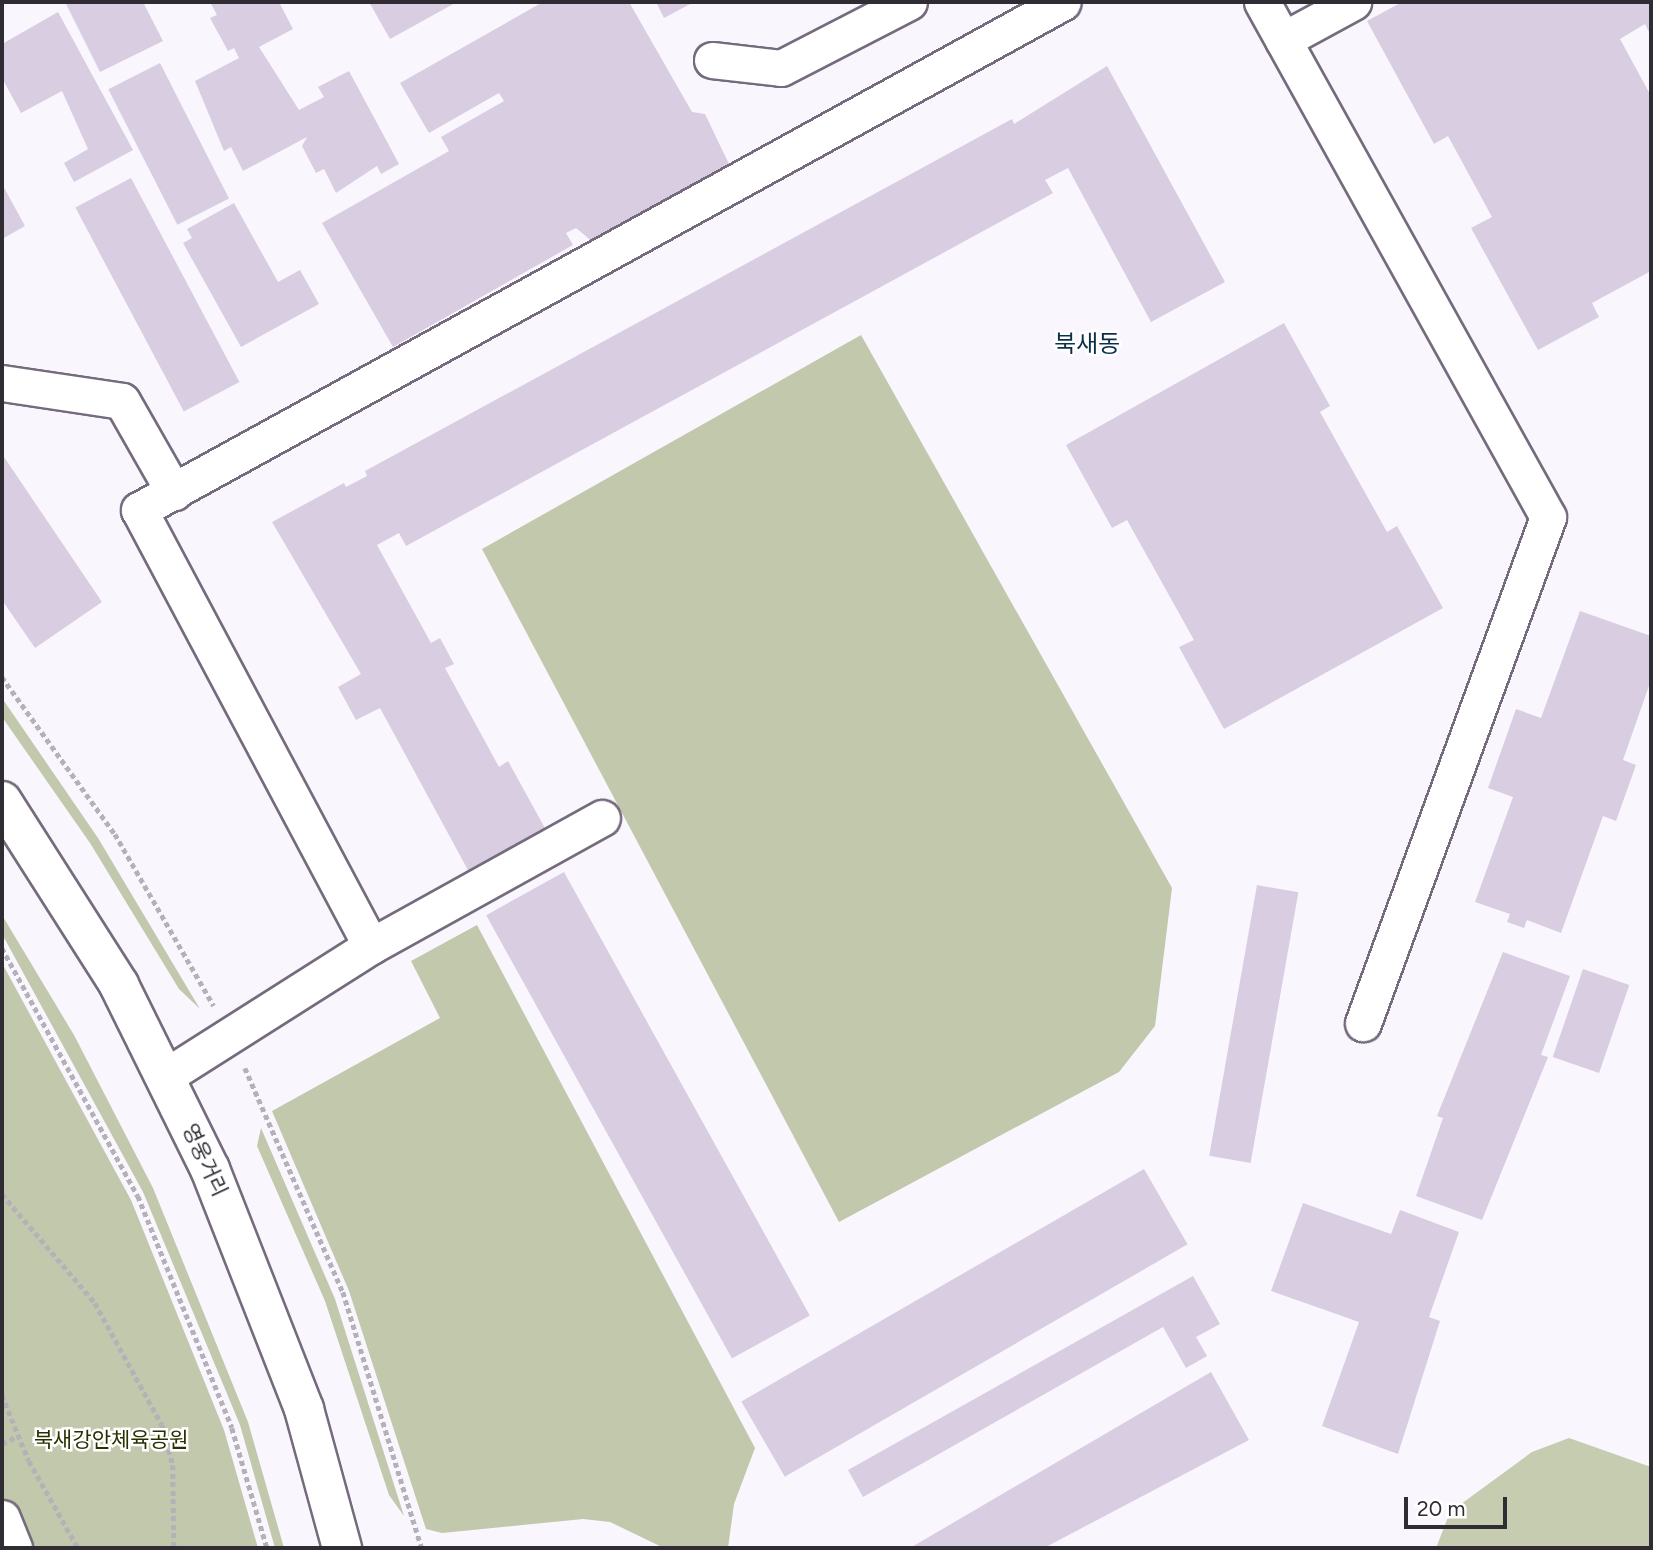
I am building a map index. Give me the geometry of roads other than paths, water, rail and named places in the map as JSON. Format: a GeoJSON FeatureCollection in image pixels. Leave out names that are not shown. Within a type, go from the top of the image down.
{"type":"FeatureCollection","features":[{"type":"Feature","properties":{"kind":"main road","name":"영웅거리"},"geometry":{"type":"LineString","coordinates":[[2,801],[119,985],[166,1076],[262,1292],[304,1409],[342,1548]]}},
{"type":"Feature","properties":{"kind":"street"},"geometry":{"type":"LineString","coordinates":[[712,60],[781,68],[909,2]]}},
{"type":"Feature","properties":{"kind":"street"},"geometry":{"type":"LineString","coordinates":[[371,946],[139,510],[1063,2]]}},
{"type":"Feature","properties":{"kind":"street"},"geometry":{"type":"LineString","coordinates":[[1262,2],[1548,517],[1363,1023]]}},
{"type":"Feature","properties":{"kind":"street"},"geometry":{"type":"LineString","coordinates":[[1283,40],[1353,2]]}},
{"type":"Feature","properties":{"kind":"street"},"geometry":{"type":"LineString","coordinates":[[2,383],[122,401],[174,492]]}},
{"type":"Feature","properties":{"kind":"street"},"geometry":{"type":"LineString","coordinates":[[166,1076],[371,946],[602,818]]}},
{"type":"Feature","properties":{"kind":"street"},"geometry":{"type":"LineString","coordinates":[[2,1518],[14,1548]]}},
{"type":"Feature","properties":{"kind":"district","name":"북새동"},"geometry":{"type":"Point","coordinates":[1087,344]}},
{"type":"Feature","properties":{"kind":"park label","name":"북새강안체육공원"},"geometry":{"type":"Point","coordinates":[111,1440]}}]}
